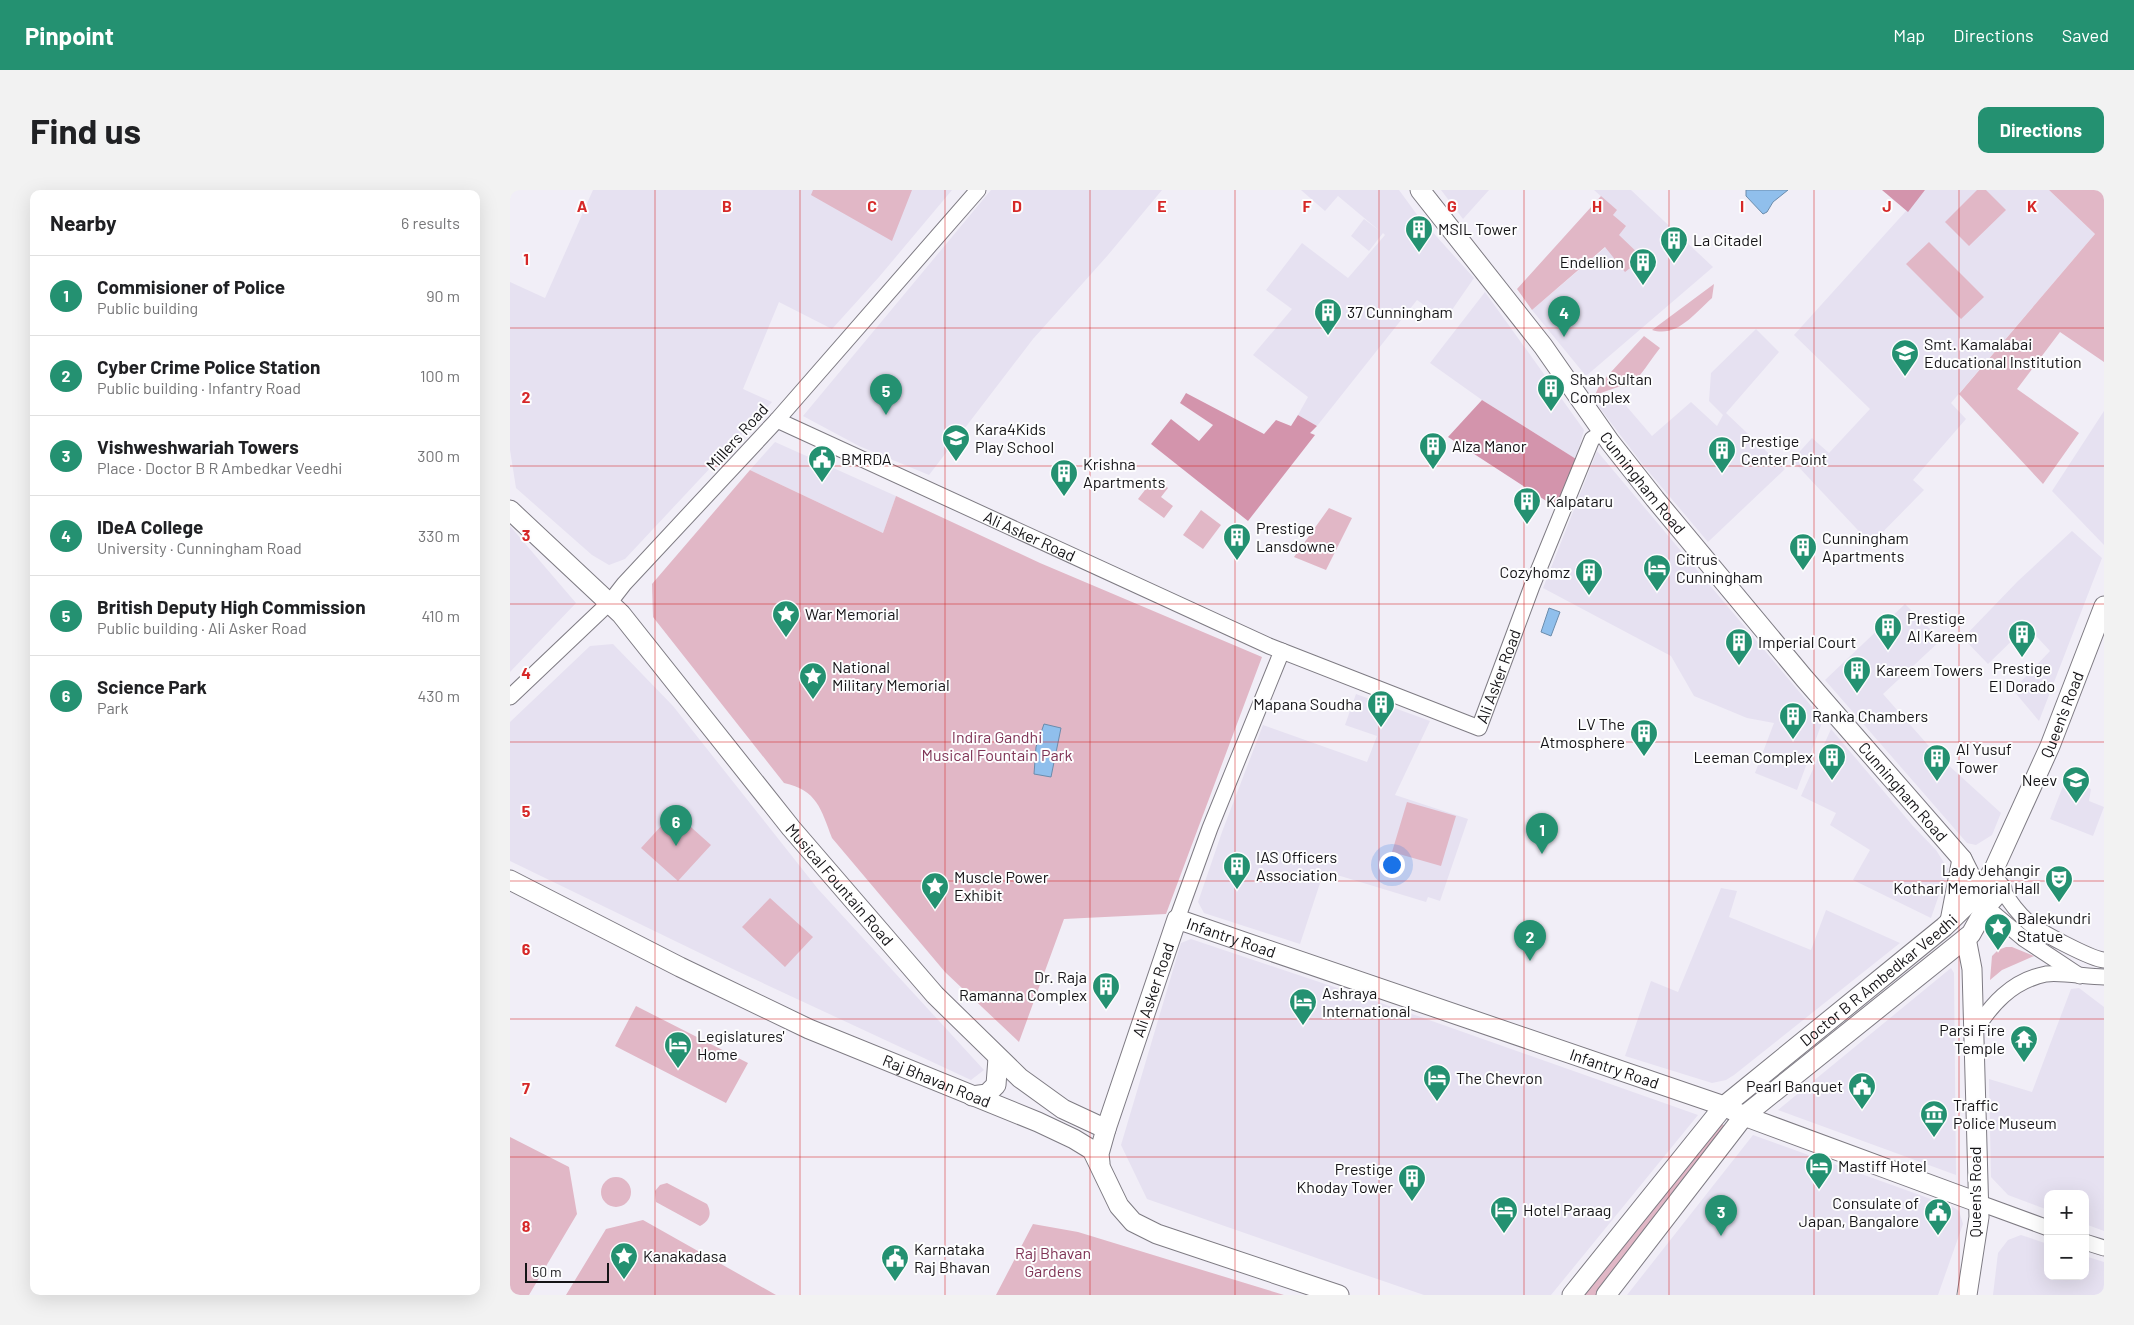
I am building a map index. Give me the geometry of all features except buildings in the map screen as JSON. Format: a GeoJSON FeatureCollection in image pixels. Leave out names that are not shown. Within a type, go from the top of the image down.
{"type":"FeatureCollection","features":[{"type":"Feature","properties":{"kind":"main road","name":"Cunningham Road"},"geometry":{"type":"LineString","coordinates":[[1420,190],[1544,346],[1603,432],[1704,559],[1962,859],[1982,900]]}},
{"type":"Feature","properties":{"kind":"main road","name":"Musical Fountain Road"},"geometry":{"type":"LineString","coordinates":[[511,511],[610,602],[790,828],[936,995],[1020,1078],[1063,1108],[1106,1129]]}},
{"type":"Feature","properties":{"kind":"main road","name":"Queen's Road"},"geometry":{"type":"LineString","coordinates":[[1996,878],[2104,606]]}},
{"type":"Feature","properties":{"kind":"main road"},"geometry":{"type":"LineString","coordinates":[[1962,859],[1967,864],[1996,878]]}},
{"type":"Feature","properties":{"kind":"main road"},"geometry":{"type":"LineString","coordinates":[[1962,859],[1950,921],[1966,938]]}},
{"type":"Feature","properties":{"kind":"main road","name":"Doctor B R Ambedkar Veedhi"},"geometry":{"type":"LineString","coordinates":[[1606,1295],[1744,1116],[1966,938],[1982,900],[1996,878]]}},
{"type":"Feature","properties":{"kind":"main road","name":"Raj Bhavan Road"},"geometry":{"type":"LineString","coordinates":[[510,880],[680,967],[809,1029],[1074,1138],[1092,1150],[1100,1163],[1119,1206],[1137,1224],[1157,1234],[1339,1295]]}},
{"type":"Feature","properties":{"kind":"main road","name":"Doctor B R Ambedkar Veedhi"},"geometry":{"type":"LineString","coordinates":[[1572,1295],[1724,1106],[1950,921],[1982,900]]}},
{"type":"Feature","properties":{"kind":"main road","name":"Infantry Road"},"geometry":{"type":"LineString","coordinates":[[1177,919],[1724,1106],[1744,1116],[1978,1202]]}},
{"type":"Feature","properties":{"kind":"main road","name":"Ali Asker Road"},"geometry":{"type":"LineString","coordinates":[[1100,1163],[1099,1154],[1106,1129],[1177,919]]}},
{"type":"Feature","properties":{"kind":"main road","name":"Queen's Road"},"geometry":{"type":"LineString","coordinates":[[1966,938],[1972,969],[1978,1202],[1978,1229],[1967,1295]]}},
{"type":"Feature","properties":{"kind":"main road"},"geometry":{"type":"LineString","coordinates":[[972,1096],[987,1094],[996,1085],[998,1058]]}},
{"type":"Feature","properties":{"kind":"street","name":"Millers Road"},"geometry":{"type":"LineString","coordinates":[[510,697],[610,602],[624,584],[777,420],[978,190]]}},
{"type":"Feature","properties":{"kind":"street","name":"Ali Asker Road"},"geometry":{"type":"LineString","coordinates":[[777,420],[1282,651],[1479,728],[1532,586],[1592,439],[1603,432]]}},
{"type":"Feature","properties":{"kind":"street","name":"Ali Asker Road"},"geometry":{"type":"LineString","coordinates":[[1177,919],[1210,828],[1282,651]]}},
{"type":"Feature","properties":{"kind":"street"},"geometry":{"type":"LineString","coordinates":[[1996,878],[2013,906],[2029,924],[2071,946],[2104,960]]}},
{"type":"Feature","properties":{"kind":"street"},"geometry":{"type":"LineString","coordinates":[[1982,900],[2024,939],[2081,977]]}},
{"type":"Feature","properties":{"kind":"street"},"geometry":{"type":"LineString","coordinates":[[1973,1033],[1987,1011],[2018,982],[2047,974],[2104,977]]}},
{"type":"Feature","properties":{"kind":"street","name":"Infantry Road"},"geometry":{"type":"LineString","coordinates":[[1978,1202],[2044,1227]]}},
{"type":"Feature","properties":{"kind":"street"},"geometry":{"type":"LineString","coordinates":[[2089,1243],[2104,1248]]}},
{"type":"Feature","properties":{"kind":"shaded area"},"geometry":{"type":"Polygon","coordinates":[[[593,190],[952,190],[879,277],[832,329],[779,302],[743,389],[772,402],[625,559],[609,565],[592,555],[516,488],[510,450],[510,282],[545,298],[593,190]]]}},
{"type":"Feature","properties":{"kind":"shaded area"},"geometry":{"type":"Polygon","coordinates":[[[991,190],[1162,190],[1108,255],[1033,339],[929,475],[859,446],[803,416],[991,190]]]}},
{"type":"Feature","properties":{"kind":"shaded area","name":"37 Cunningham"},"geometry":{"type":"Polygon","coordinates":[[[1301,190],[1399,190],[1418,216],[1474,278],[1445,320],[1417,300],[1317,426],[1298,415],[1308,397],[1253,355],[1292,309],[1266,290],[1302,243],[1348,278],[1385,235],[1383,233],[1369,251],[1351,236],[1364,219],[1381,232],[1338,196],[1325,211],[1301,190]]]}},
{"type":"Feature","properties":{"kind":"shaded area"},"geometry":{"type":"Polygon","coordinates":[[[1441,190],[1489,190],[1463,219],[1441,190]]]}},
{"type":"Feature","properties":{"kind":"shaded area"},"geometry":{"type":"Polygon","coordinates":[[[1594,190],[1631,190],[1713,267],[1586,376],[1532,310],[1606,247],[1642,258],[1618,235],[1613,215],[1616,210],[1594,190]]]}},
{"type":"Feature","properties":{"kind":"shaded area"},"geometry":{"type":"Polygon","coordinates":[[[1882,190],[1925,190],[1908,212],[1882,190]]]}},
{"type":"Feature","properties":{"kind":"shaded area","name":"Smt. Kamalabai Educational Institution"},"geometry":{"type":"Polygon","coordinates":[[[1925,190],[2049,190],[2095,234],[1951,403],[1966,419],[1913,480],[1924,490],[1871,544],[1792,460],[1812,438],[1829,453],[1870,409],[1794,335],[1925,190]]]}},
{"type":"Feature","properties":{"kind":"shaded area"},"geometry":{"type":"Polygon","coordinates":[[[1485,292],[1584,430],[1576,459],[1482,400],[1430,363],[1485,292]]]}},
{"type":"Feature","properties":{"kind":"shaded area"},"geometry":{"type":"Polygon","coordinates":[[[1756,329],[1779,352],[1726,413],[1785,469],[1708,542],[1643,465],[1599,407],[1616,394],[1652,436],[1691,402],[1717,426],[1723,415],[1709,401],[1711,373],[1756,329]]]}},
{"type":"Feature","properties":{"kind":"shaded area"},"geometry":{"type":"Polygon","coordinates":[[[1186,393],[1264,434],[1276,420],[1291,426],[1298,415],[1317,426],[1310,433],[1315,435],[1248,521],[1151,444],[1171,419],[1199,441],[1213,425],[1180,403],[1186,393]]]}},
{"type":"Feature","properties":{"kind":"shaded area"},"geometry":{"type":"Polygon","coordinates":[[[1482,400],[1576,459],[1557,508],[1448,437],[1482,400]]]}},
{"type":"Feature","properties":{"kind":"shaded area"},"geometry":{"type":"Polygon","coordinates":[[[2104,411],[2104,545],[2052,491],[2104,411]]]}},
{"type":"Feature","properties":{"kind":"shaded area","name":"BMRDA"},"geometry":{"type":"Polygon","coordinates":[[[775,442],[896,496],[883,533],[750,470],[775,442]]]}},
{"type":"Feature","properties":{"kind":"shaded area"},"geometry":{"type":"Polygon","coordinates":[[[1597,451],[1823,720],[1797,790],[1755,773],[1774,723],[1747,718],[1694,696],[1671,656],[1543,588],[1597,451]]]}},
{"type":"Feature","properties":{"kind":"shaded area"},"geometry":{"type":"Polygon","coordinates":[[[510,526],[576,603],[510,672],[510,526]]]}},
{"type":"Feature","properties":{"kind":"shaded area"},"geometry":{"type":"Polygon","coordinates":[[[2072,531],[2102,558],[2039,721],[2013,690],[2050,651],[2027,626],[1988,664],[1963,638],[2018,581],[2072,531]]]}},
{"type":"Feature","properties":{"kind":"shaded area"},"geometry":{"type":"Polygon","coordinates":[[[1905,604],[1941,640],[1883,694],[1935,753],[2001,813],[1992,835],[1976,845],[1967,843],[1825,680],[1905,604]]]}},
{"type":"Feature","properties":{"kind":"shaded area"},"geometry":{"type":"Polygon","coordinates":[[[613,644],[673,706],[818,889],[984,1070],[971,1080],[737,971],[510,861],[510,722],[590,646],[613,644]]]}},
{"type":"Feature","properties":{"kind":"shaded area"},"geometry":{"type":"Polygon","coordinates":[[[1356,694],[1430,721],[1395,795],[1468,819],[1440,901],[1428,897],[1426,902],[1324,871],[1300,944],[1204,913],[1198,902],[1222,832],[1263,725],[1367,762],[1377,736],[1345,725],[1356,694]]]}},
{"type":"Feature","properties":{"kind":"shaded area"},"geometry":{"type":"Polygon","coordinates":[[[1831,729],[1913,826],[1936,850],[1948,869],[1931,918],[1853,880],[1870,850],[1830,825],[1836,813],[1801,796],[1831,729]]]}},
{"type":"Feature","properties":{"kind":"shaded area","name":"Neev"},"geometry":{"type":"Polygon","coordinates":[[[2069,771],[2082,776],[2079,784],[2091,789],[2089,801],[2104,807],[2093,836],[2050,819],[2069,771]]]}},
{"type":"Feature","properties":{"kind":"shaded area"},"geometry":{"type":"Polygon","coordinates":[[[1721,888],[1737,891],[1729,917],[1811,950],[1826,910],[1900,943],[1734,1075],[1726,1080],[1712,1083],[1625,1056],[1651,981],[1678,992],[1721,888]]]}},
{"type":"Feature","properties":{"kind":"shaded area"},"geometry":{"type":"Polygon","coordinates":[[[1191,939],[1364,997],[1698,1115],[1551,1295],[1424,1295],[1351,1270],[1147,1199],[1121,1145],[1181,943],[1191,939]]]}},
{"type":"Feature","properties":{"kind":"shaded area"},"geometry":{"type":"Polygon","coordinates":[[[1951,968],[1954,973],[1956,1175],[1778,1110],[1951,968]]]}},
{"type":"Feature","properties":{"kind":"shaded area"},"geometry":{"type":"Polygon","coordinates":[[[2079,988],[2104,1007],[2104,1231],[2089,1225],[2089,1190],[2044,1190],[2044,1208],[2008,1195],[1991,1177],[1989,1079],[2032,1092],[2071,989],[2079,988]]]}},
{"type":"Feature","properties":{"kind":"shaded area"},"geometry":{"type":"Polygon","coordinates":[[[1753,1135],[1953,1207],[1959,1211],[1963,1224],[1938,1295],[1627,1295],[1753,1135]]]}},
{"type":"Feature","properties":{"kind":"shaded area"},"geometry":{"type":"Polygon","coordinates":[[[2021,1235],[2044,1243],[2044,1280],[2089,1280],[2089,1257],[2104,1262],[2104,1295],[1993,1295],[1998,1253],[2008,1240],[2021,1235]]]}},
{"type":"Feature","properties":{"kind":"green space"},"geometry":{"type":"Polygon","coordinates":[[[813,190],[912,190],[892,241],[811,195],[813,190]]]}},
{"type":"Feature","properties":{"kind":"green space"},"geometry":{"type":"Polygon","coordinates":[[[1977,190],[1986,190],[2006,210],[1969,246],[1945,222],[1977,190]]]}},
{"type":"Feature","properties":{"kind":"green space"},"geometry":{"type":"Polygon","coordinates":[[[2049,190],[2104,190],[2104,362],[2060,332],[2017,389],[2079,433],[2043,484],[1959,394],[2095,234],[2049,190]]]}},
{"type":"Feature","properties":{"kind":"green space"},"geometry":{"type":"Polygon","coordinates":[[[1601,196],[1617,210],[1613,215],[1626,226],[1619,235],[1643,258],[1625,272],[1605,247],[1532,310],[1517,289],[1601,196]]]}},
{"type":"Feature","properties":{"kind":"green space"},"geometry":{"type":"Polygon","coordinates":[[[1929,242],[1984,297],[1961,319],[1906,264],[1929,242]]]}},
{"type":"Feature","properties":{"kind":"green space"},"geometry":{"type":"Polygon","coordinates":[[[1714,284],[1712,298],[1685,323],[1661,332],[1652,330],[1714,284]]]}},
{"type":"Feature","properties":{"kind":"green space"},"geometry":{"type":"Polygon","coordinates":[[[1644,336],[1660,348],[1638,378],[1629,387],[1618,387],[1595,395],[1600,384],[1644,336]]]}},
{"type":"Feature","properties":{"kind":"green space","name":"Indira Gandhi Musical Fountain Park"},"geometry":{"type":"Polygon","coordinates":[[[750,470],[883,533],[896,496],[1040,563],[1262,657],[1166,914],[1064,919],[1019,1042],[945,972],[832,838],[816,802],[804,790],[784,783],[653,617],[652,584],[750,470]]]}},
{"type":"Feature","properties":{"kind":"green space"},"geometry":{"type":"Polygon","coordinates":[[[1155,477],[1168,488],[1161,497],[1173,506],[1164,518],[1138,499],[1155,477]]]}},
{"type":"Feature","properties":{"kind":"green space"},"geometry":{"type":"Polygon","coordinates":[[[1329,508],[1352,518],[1326,570],[1294,557],[1329,508]]]}},
{"type":"Feature","properties":{"kind":"green space"},"geometry":{"type":"Polygon","coordinates":[[[1201,510],[1221,525],[1203,549],[1183,535],[1201,510]]]}},
{"type":"Feature","properties":{"kind":"green space"},"geometry":{"type":"Polygon","coordinates":[[[1407,802],[1456,816],[1441,866],[1392,852],[1407,802]]]}},
{"type":"Feature","properties":{"kind":"green space"},"geometry":{"type":"Polygon","coordinates":[[[674,812],[711,845],[678,881],[641,848],[674,812]]]}},
{"type":"Feature","properties":{"kind":"green space"},"geometry":{"type":"Polygon","coordinates":[[[770,898],[813,937],[785,967],[742,927],[770,898]]]}},
{"type":"Feature","properties":{"kind":"green space"},"geometry":{"type":"Polygon","coordinates":[[[2012,947],[2034,956],[2002,970],[1990,980],[1992,956],[1998,950],[2012,947]]]}},
{"type":"Feature","properties":{"kind":"green space"},"geometry":{"type":"Polygon","coordinates":[[[636,1006],[748,1063],[726,1103],[615,1046],[636,1006]]]}},
{"type":"Feature","properties":{"kind":"green space"},"geometry":{"type":"Polygon","coordinates":[[[1717,1121],[1727,1127],[1597,1295],[1583,1295],[1717,1121]]]}},
{"type":"Feature","properties":{"kind":"green space"},"geometry":{"type":"Polygon","coordinates":[[[510,1137],[569,1167],[577,1214],[529,1295],[510,1295],[510,1137]]]}},
{"type":"Feature","properties":{"kind":"green space"},"geometry":{"type":"Polygon","coordinates":[[[616,1177],[622,1178],[630,1186],[630,1198],[622,1206],[616,1207],[610,1206],[602,1198],[601,1192],[602,1186],[610,1178],[616,1177]]]}},
{"type":"Feature","properties":{"kind":"green space"},"geometry":{"type":"Polygon","coordinates":[[[667,1183],[707,1204],[710,1214],[706,1222],[700,1226],[656,1202],[655,1191],[660,1185],[667,1183]]]}},
{"type":"Feature","properties":{"kind":"green space"},"geometry":{"type":"Polygon","coordinates":[[[643,1220],[776,1295],[566,1295],[606,1229],[643,1220]]]}},
{"type":"Feature","properties":{"kind":"green space","name":"Raj Bhavan Gardens"},"geometry":{"type":"Polygon","coordinates":[[[1033,1224],[1078,1232],[1284,1295],[996,1295],[1033,1224]]]}},
{"type":"Feature","properties":{"kind":"water"},"geometry":{"type":"Polygon","coordinates":[[[1746,190],[1788,190],[1773,202],[1767,212],[1763,214],[1746,196],[1746,190]]]}},
{"type":"Feature","properties":{"kind":"water"},"geometry":{"type":"Polygon","coordinates":[[[1549,608],[1560,612],[1551,636],[1541,632],[1549,608]]]}},
{"type":"Feature","properties":{"kind":"water"},"geometry":{"type":"Polygon","coordinates":[[[1044,724],[1061,728],[1051,777],[1034,774],[1036,747],[1044,724]]]}},
{"type":"Feature","properties":{"kind":"place","name":"MSIL Tower"},"geometry":{"type":"Point","coordinates":[1419,253]}},
{"type":"Feature","properties":{"kind":"place","name":"La Citadel"},"geometry":{"type":"Point","coordinates":[1674,264]}},
{"type":"Feature","properties":{"kind":"place","name":"Endellion"},"geometry":{"type":"Point","coordinates":[1643,286]}},
{"type":"Feature","properties":{"kind":"place","name":"37 Cunningham"},"geometry":{"type":"Point","coordinates":[1328,336]}},
{"type":"Feature","properties":{"kind":"place","name":"IDeA College"},"geometry":{"type":"Point","coordinates":[1564,337]}},
{"type":"Feature","properties":{"kind":"place","name":"Smt. Kamalabai Educational Institution"},"geometry":{"type":"Point","coordinates":[1905,377]}},
{"type":"Feature","properties":{"kind":"place","name":"Shah Sultan Complex"},"geometry":{"type":"Point","coordinates":[1551,412]}},
{"type":"Feature","properties":{"kind":"place","name":"British Deputy High Commission"},"geometry":{"type":"Point","coordinates":[886,415]}},
{"type":"Feature","properties":{"kind":"place","name":"Kara4Kids Play School"},"geometry":{"type":"Point","coordinates":[956,462]}},
{"type":"Feature","properties":{"kind":"place","name":"Alza Manor"},"geometry":{"type":"Point","coordinates":[1433,470]}},
{"type":"Feature","properties":{"kind":"place","name":"Prestige Center Point"},"geometry":{"type":"Point","coordinates":[1722,474]}},
{"type":"Feature","properties":{"kind":"place","name":"BMRDA"},"geometry":{"type":"Point","coordinates":[822,483]}},
{"type":"Feature","properties":{"kind":"place","name":"Krishna Apartments"},"geometry":{"type":"Point","coordinates":[1064,497]}},
{"type":"Feature","properties":{"kind":"place","name":"Kalpataru"},"geometry":{"type":"Point","coordinates":[1527,525]}},
{"type":"Feature","properties":{"kind":"place","name":"Prestige Lansdowne"},"geometry":{"type":"Point","coordinates":[1237,561]}},
{"type":"Feature","properties":{"kind":"place","name":"Cunningham Apartments"},"geometry":{"type":"Point","coordinates":[1803,571]}},
{"type":"Feature","properties":{"kind":"place","name":"Citrus Cunningham"},"geometry":{"type":"Point","coordinates":[1657,592]}},
{"type":"Feature","properties":{"kind":"place","name":"Cozyhomz"},"geometry":{"type":"Point","coordinates":[1589,596]}},
{"type":"Feature","properties":{"kind":"place","name":"War Memorial"},"geometry":{"type":"Point","coordinates":[786,638]}},
{"type":"Feature","properties":{"kind":"place","name":"Prestige Al Kareem"},"geometry":{"type":"Point","coordinates":[1888,651]}},
{"type":"Feature","properties":{"kind":"place","name":"Prestige El Dorado"},"geometry":{"type":"Point","coordinates":[2022,658]}},
{"type":"Feature","properties":{"kind":"place","name":"Imperial Court"},"geometry":{"type":"Point","coordinates":[1739,666]}},
{"type":"Feature","properties":{"kind":"place","name":"Kareem Towers"},"geometry":{"type":"Point","coordinates":[1857,694]}},
{"type":"Feature","properties":{"kind":"place","name":"National Military Memorial"},"geometry":{"type":"Point","coordinates":[813,700]}},
{"type":"Feature","properties":{"kind":"place","name":"Mapana Soudha"},"geometry":{"type":"Point","coordinates":[1381,728]}},
{"type":"Feature","properties":{"kind":"place","name":"Ranka Chambers"},"geometry":{"type":"Point","coordinates":[1793,740]}},
{"type":"Feature","properties":{"kind":"place","name":"LV The Atmosphere"},"geometry":{"type":"Point","coordinates":[1644,757]}},
{"type":"Feature","properties":{"kind":"place","name":"Leeman Complex"},"geometry":{"type":"Point","coordinates":[1832,781]}},
{"type":"Feature","properties":{"kind":"place","name":"Al Yusuf Tower"},"geometry":{"type":"Point","coordinates":[1937,782]}},
{"type":"Feature","properties":{"kind":"place","name":"Neev"},"geometry":{"type":"Point","coordinates":[2076,804]}},
{"type":"Feature","properties":{"kind":"place","name":"Science Park"},"geometry":{"type":"Point","coordinates":[676,846]}},
{"type":"Feature","properties":{"kind":"place","name":"Commisioner of Police"},"geometry":{"type":"Point","coordinates":[1542,854]}},
{"type":"Feature","properties":{"kind":"place","name":"IAS Officers Association"},"geometry":{"type":"Point","coordinates":[1237,890]}},
{"type":"Feature","properties":{"kind":"place","name":"Lady Jehangir Kothari Memorial Hall"},"geometry":{"type":"Point","coordinates":[2059,903]}},
{"type":"Feature","properties":{"kind":"place","name":"Muscle Power Exhibit"},"geometry":{"type":"Point","coordinates":[935,910]}},
{"type":"Feature","properties":{"kind":"place","name":"Balekundri Statue"},"geometry":{"type":"Point","coordinates":[1998,951]}},
{"type":"Feature","properties":{"kind":"place","name":"Cyber Crime Police Station"},"geometry":{"type":"Point","coordinates":[1530,961]}},
{"type":"Feature","properties":{"kind":"place","name":"Dr. Raja Ramanna Complex"},"geometry":{"type":"Point","coordinates":[1106,1010]}},
{"type":"Feature","properties":{"kind":"place","name":"Ashraya International"},"geometry":{"type":"Point","coordinates":[1303,1026]}},
{"type":"Feature","properties":{"kind":"place","name":"Parsi Fire Temple"},"geometry":{"type":"Point","coordinates":[2024,1063]}},
{"type":"Feature","properties":{"kind":"place","name":"Legislatures' Home"},"geometry":{"type":"Point","coordinates":[678,1069]}},
{"type":"Feature","properties":{"kind":"place","name":"The Chevron"},"geometry":{"type":"Point","coordinates":[1437,1102]}},
{"type":"Feature","properties":{"kind":"place","name":"Pearl Banquet"},"geometry":{"type":"Point","coordinates":[1862,1110]}},
{"type":"Feature","properties":{"kind":"place","name":"Traffic Police Museum"},"geometry":{"type":"Point","coordinates":[1934,1138]}},
{"type":"Feature","properties":{"kind":"place","name":"Mastiff Hotel"},"geometry":{"type":"Point","coordinates":[1819,1190]}},
{"type":"Feature","properties":{"kind":"place","name":"Prestige Khoday Tower"},"geometry":{"type":"Point","coordinates":[1412,1202]}},
{"type":"Feature","properties":{"kind":"place","name":"Hotel Paraag"},"geometry":{"type":"Point","coordinates":[1504,1234]}},
{"type":"Feature","properties":{"kind":"place","name":"Vishweshwariah Towers"},"geometry":{"type":"Point","coordinates":[1721,1236]}},
{"type":"Feature","properties":{"kind":"place","name":"Consulate of Japan, Bangalore"},"geometry":{"type":"Point","coordinates":[1938,1236]}},
{"type":"Feature","properties":{"kind":"place","name":"Kanakadasa"},"geometry":{"type":"Point","coordinates":[624,1280]}},
{"type":"Feature","properties":{"kind":"place","name":"Karnataka Raj Bhavan"},"geometry":{"type":"Point","coordinates":[895,1282]}}]}
